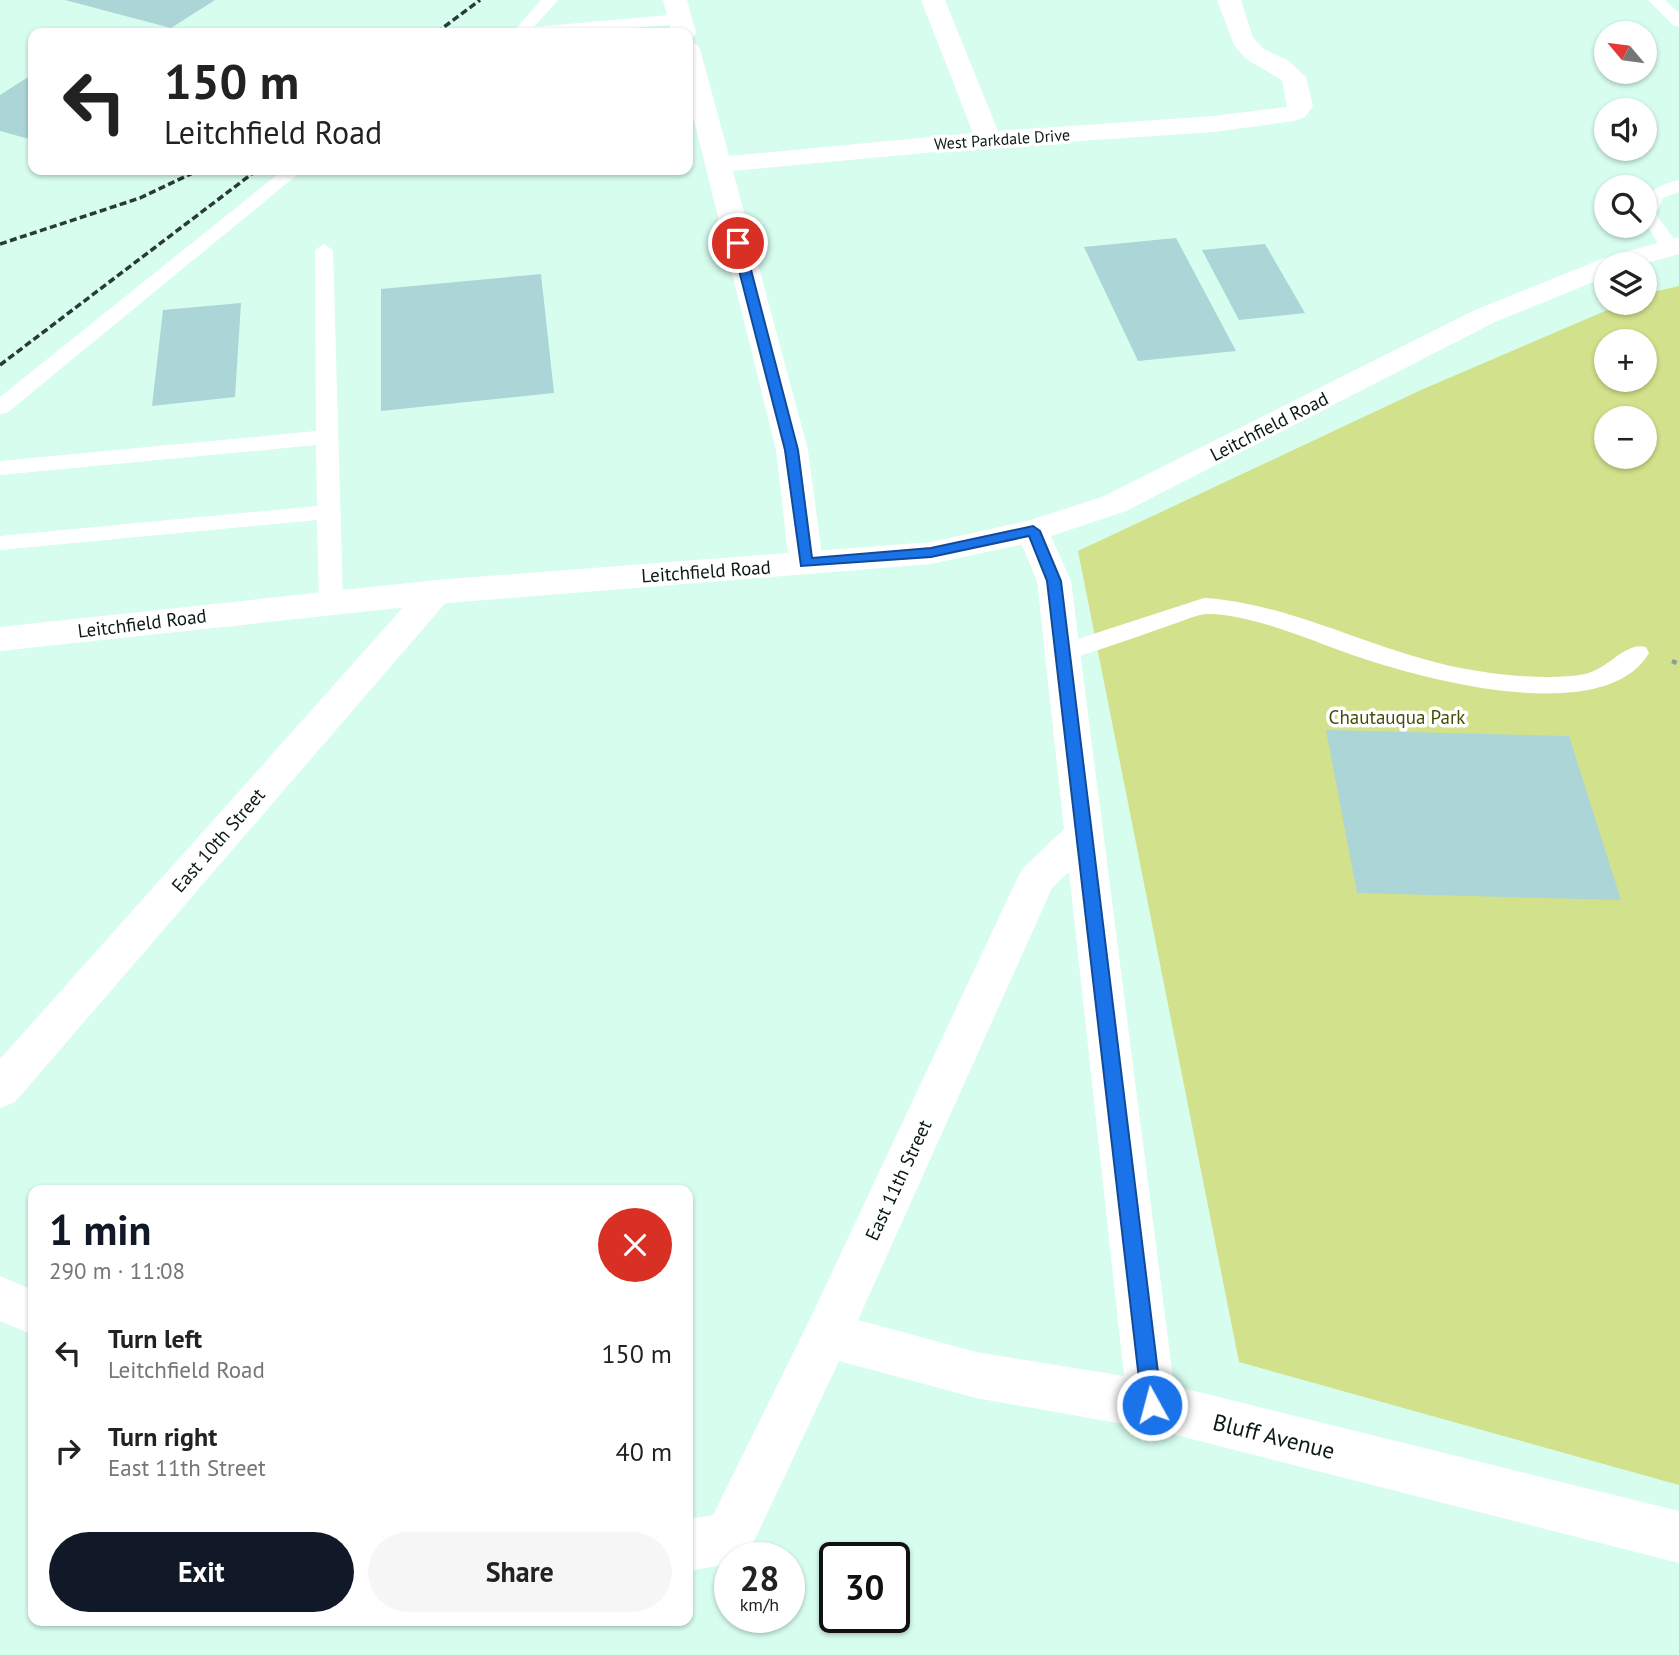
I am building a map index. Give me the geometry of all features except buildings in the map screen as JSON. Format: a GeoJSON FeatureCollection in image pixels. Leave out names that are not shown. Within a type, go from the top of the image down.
{"type":"FeatureCollection","features":[{"type":"Feature","properties":{"kind":"street"},"geometry":{"type":"LineString","coordinates":[[933,0],[988,139]]}},
{"type":"Feature","properties":{"kind":"street","name":"West Parkdale Drive"},"geometry":{"type":"LineString","coordinates":[[718,165],[988,139],[1214,124],[1285,116],[1296,112],[1300,106],[1294,78],[1280,66],[1255,54],[1242,40],[1229,0]]}},
{"type":"Feature","properties":{"kind":"street"},"geometry":{"type":"LineString","coordinates":[[693,68],[792,450],[806,563]]}},
{"type":"Feature","properties":{"kind":"street"},"geometry":{"type":"LineString","coordinates":[[1654,252],[1674,246]]}},
{"type":"Feature","properties":{"kind":"street","name":"Leitchfield Road"},"geometry":{"type":"LineString","coordinates":[[0,639],[436,592],[931,553],[1033,531],[1114,504],[1485,316],[1594,272]]}},
{"type":"Feature","properties":{"kind":"street"},"geometry":{"type":"LineString","coordinates":[[1033,531],[1054,581],[1082,835],[1152,1405]]}},
{"type":"Feature","properties":{"kind":"street","name":"East 10th Street"},"geometry":{"type":"LineString","coordinates":[[0,1088],[436,592]]}},
{"type":"Feature","properties":{"kind":"street","name":"East 11th Street"},"geometry":{"type":"LineString","coordinates":[[708,1541],[827,1335],[1037,879],[1082,835]]}},
{"type":"Feature","properties":{"kind":"street"},"geometry":{"type":"LineString","coordinates":[[0,1298],[28,1311]]}},
{"type":"Feature","properties":{"kind":"street","name":"Bluff Avenue"},"geometry":{"type":"LineString","coordinates":[[827,1335],[976,1376],[1152,1405],[1679,1537]]}},
{"type":"Feature","properties":{"kind":"lane"},"geometry":{"type":"LineString","coordinates":[[525,28],[550,0]]}},
{"type":"Feature","properties":{"kind":"lane"},"geometry":{"type":"LineString","coordinates":[[1656,0],[1679,22]]}},
{"type":"Feature","properties":{"kind":"lane"},"geometry":{"type":"LineString","coordinates":[[573,28],[680,18]]}},
{"type":"Feature","properties":{"kind":"lane"},"geometry":{"type":"LineString","coordinates":[[0,408],[288,175]]}},
{"type":"Feature","properties":{"kind":"lane"},"geometry":{"type":"LineString","coordinates":[[1674,246],[1647,214],[1655,195],[1679,185]]}},
{"type":"Feature","properties":{"kind":"lane"},"geometry":{"type":"LineString","coordinates":[[324,250],[331,602]]}},
{"type":"Feature","properties":{"kind":"lane"},"geometry":{"type":"LineString","coordinates":[[0,468],[327,437]]}},
{"type":"Feature","properties":{"kind":"lane"},"geometry":{"type":"LineString","coordinates":[[0,543],[328,512]]}},
{"type":"Feature","properties":{"kind":"lane"},"geometry":{"type":"LineString","coordinates":[[1062,653],[1204,606],[1238,608],[1384,657],[1477,680],[1557,685],[1590,682],[1622,667],[1637,653]]}},
{"type":"Feature","properties":{"kind":"path"},"geometry":{"type":"LineString","coordinates":[[1672,661],[1679,664]]}},
{"type":"Feature","properties":{"kind":"green space","name":"Chautauqua Park"},"geometry":{"type":"Polygon","coordinates":[[[1679,286],[1679,1485],[1239,1362],[1078,551],[1421,390],[1596,315],[1657,315],[1657,291],[1679,286]]]}},
{"type":"Feature","properties":{"kind":"railway"},"geometry":{"type":"LineString","coordinates":[[443,28],[480,0]]}},
{"type":"Feature","properties":{"kind":"railway"},"geometry":{"type":"LineString","coordinates":[[0,244],[140,198],[188,175]]}},
{"type":"Feature","properties":{"kind":"railway"},"geometry":{"type":"LineString","coordinates":[[0,365],[250,175]]}},
{"type":"Feature","properties":{"kind":"route"},"geometry":{"type":"LineString","coordinates":[[738,243],[792,450],[806,563],[931,553],[1033,531],[1054,581],[1082,835],[1152,1405]]}}]}
